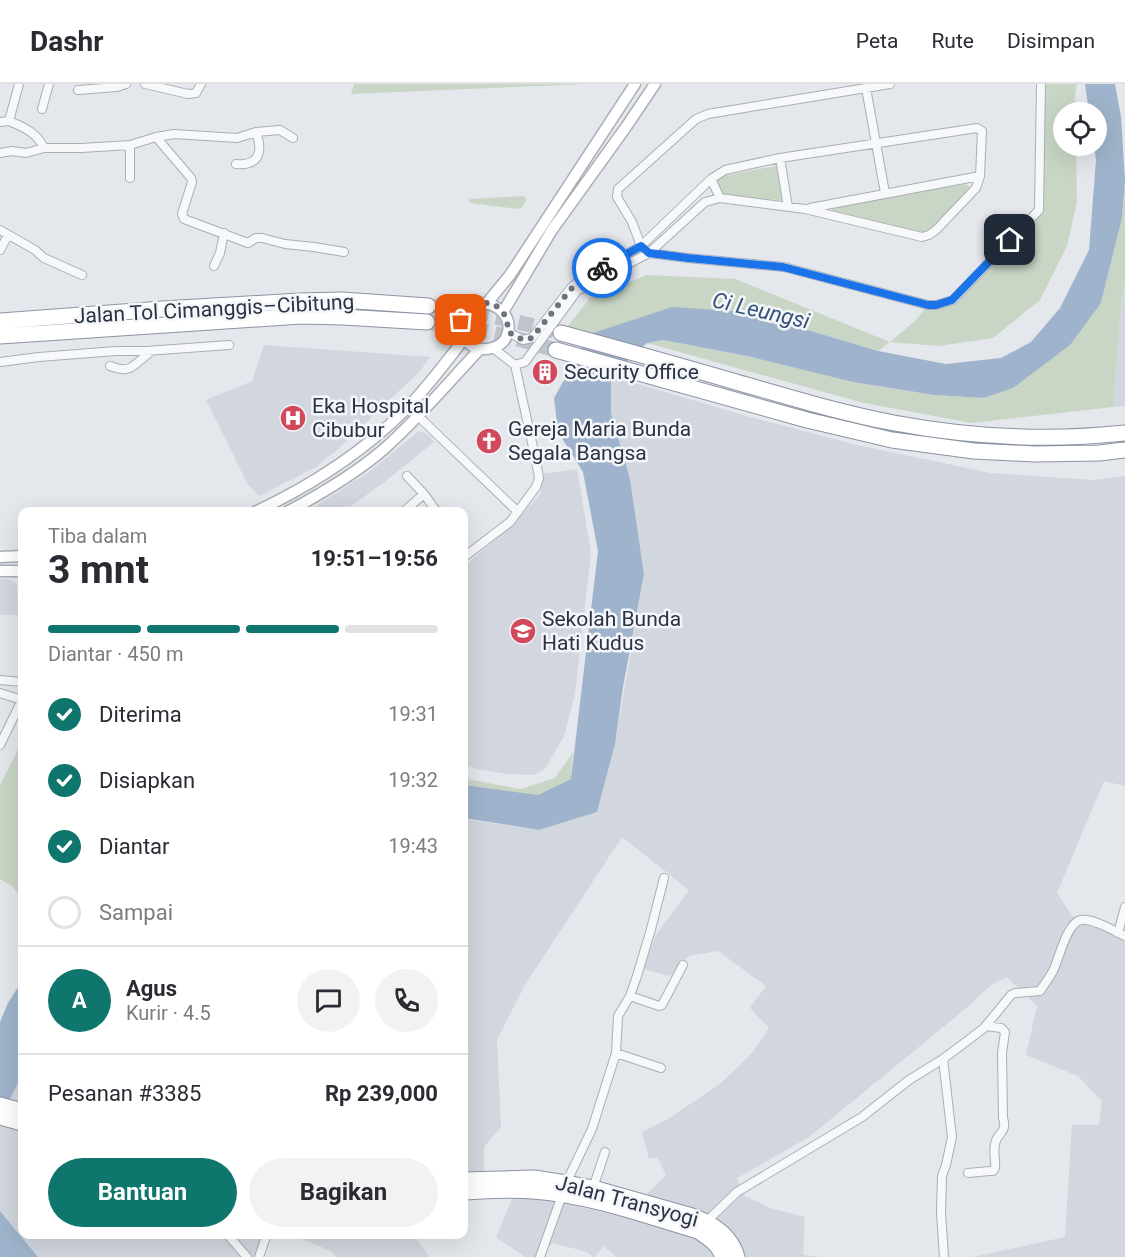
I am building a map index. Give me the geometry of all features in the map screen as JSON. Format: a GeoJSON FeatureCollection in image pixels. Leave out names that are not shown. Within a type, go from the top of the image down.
{"type":"FeatureCollection","features":[{"type":"Feature","properties":{"kind":"highway","name":"Jalan Tol Cimanggis–Cibitung"},"geometry":{"type":"LineString","coordinates":[[0,321],[163,309],[342,300],[428,306]]}},
{"type":"Feature","properties":{"kind":"highway"},"geometry":{"type":"LineString","coordinates":[[0,311],[163,309]]}},
{"type":"Feature","properties":{"kind":"highway","name":"Jalan Tol Cimanggis–Cibitung"},"geometry":{"type":"LineString","coordinates":[[0,338],[41,333],[301,316],[426,322]]}},
{"type":"Feature","properties":{"kind":"highway"},"geometry":{"type":"LineString","coordinates":[[561,333],[811,404],[895,423],[975,434],[1034,437],[1098,436],[1125,433]]}},
{"type":"Feature","properties":{"kind":"highway"},"geometry":{"type":"LineString","coordinates":[[556,350],[807,420],[892,440],[974,451],[1035,454],[1099,453],[1125,450]]}},
{"type":"Feature","properties":{"kind":"highway","name":"Jalan Transyogi"},"geometry":{"type":"LineString","coordinates":[[470,1186],[534,1178],[597,1202],[698,1231],[712,1240],[722,1252],[723,1257]]}},
{"type":"Feature","properties":{"kind":"highway","name":"Jalan Transyogi"},"geometry":{"type":"LineString","coordinates":[[564,1189],[593,1188],[707,1221],[720,1230],[734,1248],[737,1257]]}},
{"type":"Feature","properties":{"kind":"street"},"geometry":{"type":"LineString","coordinates":[[9,121],[19,84]]}},
{"type":"Feature","properties":{"kind":"street"},"geometry":{"type":"LineString","coordinates":[[42,109],[49,84]]}},
{"type":"Feature","properties":{"kind":"street"},"geometry":{"type":"LineString","coordinates":[[78,90],[117,87],[126,84]]}},
{"type":"Feature","properties":{"kind":"street"},"geometry":{"type":"LineString","coordinates":[[145,84],[188,94],[196,93],[201,84]]}},
{"type":"Feature","properties":{"kind":"street"},"geometry":{"type":"LineString","coordinates":[[487,303],[510,275],[634,84]]}},
{"type":"Feature","properties":{"kind":"street"},"geometry":{"type":"LineString","coordinates":[[503,312],[552,230],[655,84]]}},
{"type":"Feature","properties":{"kind":"street"},"geometry":{"type":"LineString","coordinates":[[890,84],[708,114],[696,119],[618,189],[617,197],[632,222],[641,246],[649,253],[783,267],[928,305],[952,300],[1039,210],[1041,84]]}},
{"type":"Feature","properties":{"kind":"street"},"geometry":{"type":"LineString","coordinates":[[866,88],[885,193]]}},
{"type":"Feature","properties":{"kind":"street"},"geometry":{"type":"LineString","coordinates":[[0,122],[9,121],[34,134],[41,140],[44,148]]}},
{"type":"Feature","properties":{"kind":"street"},"geometry":{"type":"LineString","coordinates":[[508,332],[523,340],[532,338],[580,280],[641,246],[711,179],[725,170],[780,158],[876,143],[977,128],[982,131],[980,176],[976,188],[929,235],[922,237],[805,208],[720,198],[705,202],[649,253],[577,291],[525,362],[515,365]]}},
{"type":"Feature","properties":{"kind":"street"},"geometry":{"type":"LineString","coordinates":[[0,153],[8,151],[26,153],[44,148],[130,146],[156,137],[174,134],[237,138],[256,132],[280,130],[293,138]]}},
{"type":"Feature","properties":{"kind":"street"},"geometry":{"type":"LineString","coordinates":[[236,164],[246,164],[258,157],[260,147],[256,132]]}},
{"type":"Feature","properties":{"kind":"street"},"geometry":{"type":"LineString","coordinates":[[156,137],[191,180],[182,214],[184,219],[248,243],[255,238],[262,238],[285,244],[344,252]]}},
{"type":"Feature","properties":{"kind":"street"},"geometry":{"type":"LineString","coordinates":[[130,146],[130,178]]}},
{"type":"Feature","properties":{"kind":"street"},"geometry":{"type":"LineString","coordinates":[[780,158],[788,207]]}},
{"type":"Feature","properties":{"kind":"street"},"geometry":{"type":"LineString","coordinates":[[805,208],[980,176]]}},
{"type":"Feature","properties":{"kind":"street"},"geometry":{"type":"LineString","coordinates":[[711,179],[720,198]]}},
{"type":"Feature","properties":{"kind":"street"},"geometry":{"type":"LineString","coordinates":[[0,230],[35,250],[44,258],[82,275]]}},
{"type":"Feature","properties":{"kind":"street"},"geometry":{"type":"LineString","coordinates":[[214,266],[220,253],[224,233]]}},
{"type":"Feature","properties":{"kind":"street"},"geometry":{"type":"LineString","coordinates":[[0,250],[8,235]]}},
{"type":"Feature","properties":{"kind":"street"},"geometry":{"type":"LineString","coordinates":[[487,303],[493,304],[503,312],[508,332],[500,344],[487,350],[479,350],[464,339],[460,327],[464,314],[474,305],[487,303]]}},
{"type":"Feature","properties":{"kind":"street"},"geometry":{"type":"LineString","coordinates":[[265,507],[326,474],[358,451],[405,411],[464,339]]}},
{"type":"Feature","properties":{"kind":"street"},"geometry":{"type":"LineString","coordinates":[[0,362],[131,350],[148,355],[229,345]]}},
{"type":"Feature","properties":{"kind":"street"},"geometry":{"type":"LineString","coordinates":[[468,554],[510,522],[536,487],[539,476],[515,365],[493,348]]}},
{"type":"Feature","properties":{"kind":"street"},"geometry":{"type":"LineString","coordinates":[[296,507],[325,491],[382,450],[418,416],[479,350]]}},
{"type":"Feature","properties":{"kind":"street"},"geometry":{"type":"LineString","coordinates":[[110,366],[121,370],[128,369],[148,355]]}},
{"type":"Feature","properties":{"kind":"street"},"geometry":{"type":"LineString","coordinates":[[418,416],[518,512]]}},
{"type":"Feature","properties":{"kind":"street"},"geometry":{"type":"LineString","coordinates":[[407,477],[433,507]]}},
{"type":"Feature","properties":{"kind":"street"},"geometry":{"type":"LineString","coordinates":[[409,507],[424,494]]}},
{"type":"Feature","properties":{"kind":"street"},"geometry":{"type":"LineString","coordinates":[[0,557],[18,556]]}},
{"type":"Feature","properties":{"kind":"street"},"geometry":{"type":"LineString","coordinates":[[0,571],[18,571]]}},
{"type":"Feature","properties":{"kind":"street"},"geometry":{"type":"LineString","coordinates":[[0,680],[18,682]]}},
{"type":"Feature","properties":{"kind":"street"},"geometry":{"type":"LineString","coordinates":[[0,693],[18,699]]}},
{"type":"Feature","properties":{"kind":"street"},"geometry":{"type":"LineString","coordinates":[[0,744],[18,708]]}},
{"type":"Feature","properties":{"kind":"street"},"geometry":{"type":"LineString","coordinates":[[540,1257],[564,1189],[592,1129],[616,1053],[618,1016],[630,996],[664,878]]}},
{"type":"Feature","properties":{"kind":"street"},"geometry":{"type":"LineString","coordinates":[[707,1221],[737,1192],[862,1117],[919,1073],[943,1059],[986,1026],[1011,995],[1040,991],[1053,971],[1070,930],[1078,920],[1092,921],[1121,934],[1125,907]]}},
{"type":"Feature","properties":{"kind":"street"},"geometry":{"type":"LineString","coordinates":[[630,996],[662,1005],[683,964]]}},
{"type":"Feature","properties":{"kind":"street"},"geometry":{"type":"LineString","coordinates":[[968,1173],[990,1172],[996,1168],[994,1145],[1004,1131],[1005,1124],[1002,1053],[1005,1032],[1001,1028],[986,1026]]}},
{"type":"Feature","properties":{"kind":"street"},"geometry":{"type":"LineString","coordinates":[[616,1053],[662,1068]]}},
{"type":"Feature","properties":{"kind":"street"},"geometry":{"type":"LineString","coordinates":[[943,1059],[952,1137],[942,1176],[944,1257]]}},
{"type":"Feature","properties":{"kind":"street"},"geometry":{"type":"LineString","coordinates":[[593,1188],[605,1152]]}},
{"type":"Feature","properties":{"kind":"street"},"geometry":{"type":"LineString","coordinates":[[231,1239],[247,1257]]}},
{"type":"Feature","properties":{"kind":"street"},"geometry":{"type":"LineString","coordinates":[[259,1257],[265,1239]]}},
{"type":"Feature","properties":{"kind":"shaded area"},"geometry":{"type":"Polygon","coordinates":[[[1125,285],[1125,406],[1113,407],[1121,305],[1125,285]]]}},
{"type":"Feature","properties":{"kind":"shaded area","name":"Eka Hospital Cibubur"},"geometry":{"type":"Polygon","coordinates":[[[264,345],[430,357],[420,371],[316,467],[259,496],[247,483],[206,400],[252,381],[264,345]]]}},
{"type":"Feature","properties":{"kind":"shaded area"},"geometry":{"type":"Polygon","coordinates":[[[611,376],[743,415],[857,445],[991,473],[1094,480],[1125,476],[1125,786],[1104,781],[1057,893],[1072,916],[1111,924],[1125,932],[1125,1257],[973,1257],[1065,1237],[1072,1125],[1099,1125],[1102,1101],[1078,1076],[1026,1055],[1037,1006],[1007,977],[991,985],[964,1010],[809,1137],[737,1178],[745,1196],[770,1208],[805,1217],[803,1255],[820,1257],[616,1257],[603,1246],[593,1257],[587,1252],[553,1243],[536,1257],[525,1257],[496,1237],[512,1199],[537,1197],[624,1217],[666,1175],[657,1157],[649,1159],[642,1132],[668,1119],[720,1084],[753,1052],[769,1028],[750,1008],[766,986],[718,951],[688,956],[670,976],[643,969],[656,935],[689,890],[622,837],[526,983],[497,1040],[501,1127],[484,1147],[484,1171],[468,1171],[468,820],[539,830],[597,812],[615,744],[644,574],[630,479],[611,413],[611,376]]]}},
{"type":"Feature","properties":{"kind":"shaded area"},"geometry":{"type":"Polygon","coordinates":[[[419,431],[427,434],[434,442],[350,507],[314,507],[369,472],[419,431]]]}},
{"type":"Feature","properties":{"kind":"shaded area","name":"Sekolah Bunda Hati Kudus"},"geometry":{"type":"Polygon","coordinates":[[[577,469],[591,553],[575,694],[564,736],[545,769],[533,775],[476,769],[468,766],[468,563],[516,521],[541,493],[542,474],[577,469]]]}},
{"type":"Feature","properties":{"kind":"shaded area"},"geometry":{"type":"Polygon","coordinates":[[[0,579],[8,579],[17,584],[18,615],[0,615],[0,579]]]}},
{"type":"Feature","properties":{"kind":"shaded area"},"geometry":{"type":"Polygon","coordinates":[[[18,1083],[18,1233],[0,1211],[0,1119],[18,1083]]]}},
{"type":"Feature","properties":{"kind":"shaded area"},"geometry":{"type":"Polygon","coordinates":[[[23,1239],[266,1239],[258,1257],[38,1257],[23,1239]]]}},
{"type":"Feature","properties":{"kind":"shaded area"},"geometry":{"type":"Polygon","coordinates":[[[302,1239],[417,1239],[430,1257],[336,1257],[331,1251],[302,1239]]]}},
{"type":"Feature","properties":{"kind":"green space"},"geometry":{"type":"Polygon","coordinates":[[[354,84],[586,84],[351,94],[354,84]]]}},
{"type":"Feature","properties":{"kind":"green space"},"geometry":{"type":"Polygon","coordinates":[[[1041,84],[1077,84],[1075,102],[1053,102],[1053,156],[1076,156],[1077,202],[1067,246],[1040,300],[993,338],[938,346],[890,342],[916,320],[928,305],[953,300],[1039,210],[1041,84]]]}},
{"type":"Feature","properties":{"kind":"green space"},"geometry":{"type":"Polygon","coordinates":[[[779,167],[784,199],[715,197],[711,186],[723,176],[779,167]]]}},
{"type":"Feature","properties":{"kind":"green space"},"geometry":{"type":"Polygon","coordinates":[[[1125,179],[1125,285],[1121,305],[1113,407],[971,423],[860,402],[647,343],[663,340],[747,356],[853,382],[934,395],[984,398],[1013,388],[1101,303],[1122,218],[1125,179]]]}},
{"type":"Feature","properties":{"kind":"green space"},"geometry":{"type":"Polygon","coordinates":[[[965,184],[969,186],[970,191],[929,233],[924,234],[831,213],[833,206],[836,205],[965,184]]]}},
{"type":"Feature","properties":{"kind":"green space"},"geometry":{"type":"Polygon","coordinates":[[[523,196],[527,199],[519,209],[470,203],[469,201],[470,199],[523,196]]]}},
{"type":"Feature","properties":{"kind":"green space"},"geometry":{"type":"Polygon","coordinates":[[[647,275],[735,279],[890,342],[878,351],[801,328],[590,334],[567,327],[590,298],[647,275]]]}},
{"type":"Feature","properties":{"kind":"green space"},"geometry":{"type":"Polygon","coordinates":[[[18,749],[18,894],[12,886],[0,879],[0,785],[18,749]]]}},
{"type":"Feature","properties":{"kind":"green space"},"geometry":{"type":"Polygon","coordinates":[[[573,752],[571,779],[538,796],[468,786],[468,778],[521,789],[555,778],[573,752]]]}},
{"type":"Feature","properties":{"kind":"water"},"geometry":{"type":"Polygon","coordinates":[[[1085,84],[1115,84],[1121,117],[1125,180],[1122,218],[1101,303],[1070,345],[1013,388],[984,398],[934,395],[853,382],[747,356],[663,340],[647,343],[611,376],[611,413],[630,479],[644,574],[615,744],[597,812],[539,830],[468,819],[468,786],[538,795],[571,779],[598,551],[583,472],[558,432],[554,398],[590,334],[672,307],[733,311],[878,351],[946,364],[1001,358],[1031,342],[1060,308],[1089,250],[1095,156],[1107,156],[1107,102],[1088,102],[1085,84]]]}},
{"type":"Feature","properties":{"kind":"water"},"geometry":{"type":"Polygon","coordinates":[[[18,987],[18,1083],[0,1119],[0,1022],[18,987]]]}},
{"type":"Feature","properties":{"kind":"water"},"geometry":{"type":"Polygon","coordinates":[[[0,1211],[18,1233],[18,1239],[23,1239],[38,1257],[0,1257],[0,1211]]]}},
{"type":"Feature","properties":{"kind":"tunnel"},"geometry":{"type":"LineString","coordinates":[[428,306],[491,316],[554,331]]}},
{"type":"Feature","properties":{"kind":"tunnel"},"geometry":{"type":"LineString","coordinates":[[427,322],[465,327],[556,350]]}},
{"type":"Feature","properties":{"kind":"way so far"},"geometry":{"type":"LineString","coordinates":[[461,320],[468,309],[474,305],[493,304],[503,312],[508,332],[523,340],[532,338],[570,290],[580,280],[602,268]]}},
{"type":"Feature","properties":{"kind":"place","name":"Security Office"},"geometry":{"type":"Point","coordinates":[545,372]}},
{"type":"Feature","properties":{"kind":"place","name":"Eka Hospital Cibubur"},"geometry":{"type":"Point","coordinates":[293,418]}},
{"type":"Feature","properties":{"kind":"place","name":"Gereja Maria Bunda Segala Bangsa"},"geometry":{"type":"Point","coordinates":[489,441]}},
{"type":"Feature","properties":{"kind":"place","name":"Sekolah Bunda Hati Kudus"},"geometry":{"type":"Point","coordinates":[523,631]}},
{"type":"Feature","properties":{"kind":"route"},"geometry":{"type":"LineString","coordinates":[[602,268],[641,246],[649,253],[783,267],[928,305],[936,305],[952,300],[1010,240]]}},
{"type":"Feature","properties":{"kind":"water label","name":"Ci Leungsi"},"geometry":{"type":"Point","coordinates":[761,310]}}]}
